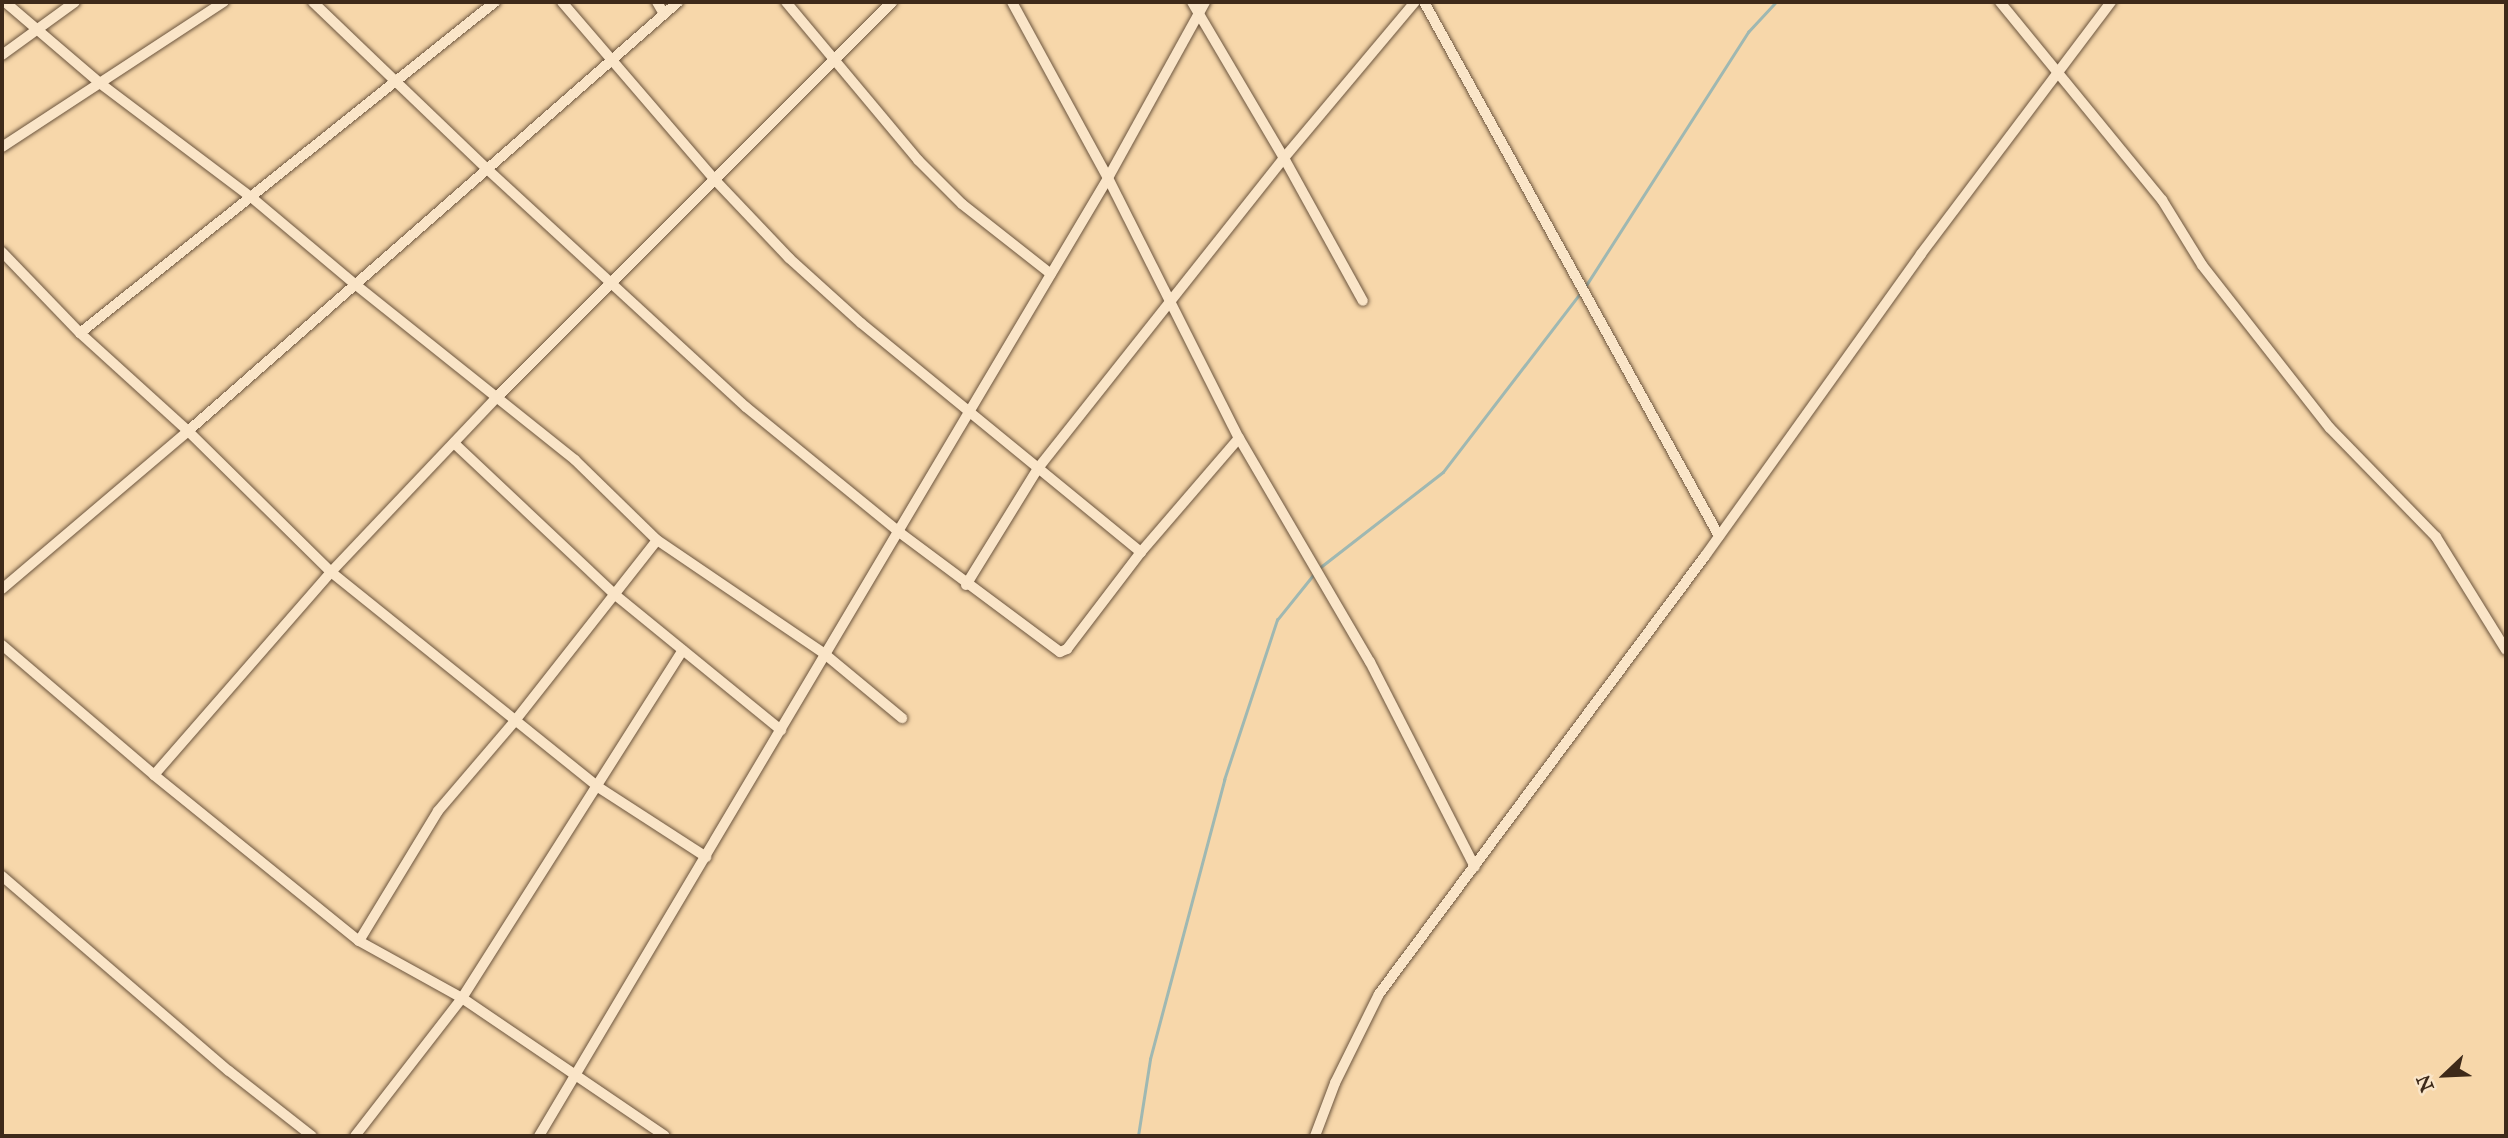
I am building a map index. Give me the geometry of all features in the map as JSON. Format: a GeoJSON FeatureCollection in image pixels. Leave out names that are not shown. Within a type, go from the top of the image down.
{"type":"FeatureCollection","features":[{"type":"Feature","properties":{"kind":"street"},"geometry":{"type":"LineString","coordinates":[[5,2],[101,84],[251,197],[356,285],[575,460],[657,540],[826,654],[902,718]]}},
{"type":"Feature","properties":{"kind":"street"},"geometry":{"type":"LineString","coordinates":[[2,55],[75,2]]}},
{"type":"Feature","properties":{"kind":"street"},"geometry":{"type":"LineString","coordinates":[[2,147],[224,2]]}},
{"type":"Feature","properties":{"kind":"street"},"geometry":{"type":"LineString","coordinates":[[313,2],[486,168],[747,407],[898,532],[966,584],[1064,652],[1141,552],[1239,438]]}},
{"type":"Feature","properties":{"kind":"street"},"geometry":{"type":"LineString","coordinates":[[80,333],[495,2]]}},
{"type":"Feature","properties":{"kind":"street"},"geometry":{"type":"LineString","coordinates":[[562,2],[716,181],[789,258],[861,323],[1141,552]]}},
{"type":"Feature","properties":{"kind":"street"},"geometry":{"type":"LineString","coordinates":[[657,2],[664,14]]}},
{"type":"Feature","properties":{"kind":"street"},"geometry":{"type":"LineString","coordinates":[[2,589],[188,431],[678,2]]}},
{"type":"Feature","properties":{"kind":"street"},"geometry":{"type":"LineString","coordinates":[[786,2],[918,160],[962,205],[1051,274]]}},
{"type":"Feature","properties":{"kind":"street"},"geometry":{"type":"LineString","coordinates":[[154,775],[331,572],[496,398],[716,181],[892,2]]}},
{"type":"Feature","properties":{"kind":"street"},"geometry":{"type":"LineString","coordinates":[[1012,2],[1108,178],[1239,438],[1370,662],[1475,867]]}},
{"type":"Feature","properties":{"kind":"street"},"geometry":{"type":"LineString","coordinates":[[539,1136],[1108,178],[1195,7],[1205,2]]}},
{"type":"Feature","properties":{"kind":"street"},"geometry":{"type":"LineString","coordinates":[[966,584],[1039,467],[1284,158],[1415,2]]}},
{"type":"Feature","properties":{"kind":"street"},"geometry":{"type":"LineString","coordinates":[[1424,2],[1719,536]]}},
{"type":"Feature","properties":{"kind":"street"},"geometry":{"type":"LineString","coordinates":[[2000,2],[2161,200],[2202,265],[2330,428],[2437,537],[2506,650]]}},
{"type":"Feature","properties":{"kind":"street"},"geometry":{"type":"LineString","coordinates":[[2010,14],[2018,2]]}},
{"type":"Feature","properties":{"kind":"street"},"geometry":{"type":"LineString","coordinates":[[1315,1136],[1335,1083],[1379,994],[2111,2]]}},
{"type":"Feature","properties":{"kind":"street"},"geometry":{"type":"LineString","coordinates":[[1195,7],[1284,158],[1363,301]]}},
{"type":"Feature","properties":{"kind":"street"},"geometry":{"type":"LineString","coordinates":[[2,252],[80,333],[188,431],[331,572],[598,787],[706,857]]}},
{"type":"Feature","properties":{"kind":"street"},"geometry":{"type":"LineString","coordinates":[[454,443],[613,593],[781,730]]}},
{"type":"Feature","properties":{"kind":"street"},"geometry":{"type":"LineString","coordinates":[[359,941],[438,811],[514,722],[657,540]]}},
{"type":"Feature","properties":{"kind":"street"},"geometry":{"type":"LineString","coordinates":[[2,645],[154,775],[359,941],[462,998],[665,1136]]}},
{"type":"Feature","properties":{"kind":"street"},"geometry":{"type":"LineString","coordinates":[[355,1136],[462,998],[683,650]]}},
{"type":"Feature","properties":{"kind":"street"},"geometry":{"type":"LineString","coordinates":[[2,876],[229,1071],[312,1136]]}},
{"type":"Feature","properties":{"kind":"waterway"},"geometry":{"type":"LineString","coordinates":[[1585,287],[1748,32],[1776,2]]}},
{"type":"Feature","properties":{"kind":"waterway"},"geometry":{"type":"LineString","coordinates":[[1318,569],[1443,472],[1581,292]]}},
{"type":"Feature","properties":{"kind":"waterway"},"geometry":{"type":"LineString","coordinates":[[1138,1136],[1150,1059],[1224,780],[1277,620],[1314,574]]}}]}
